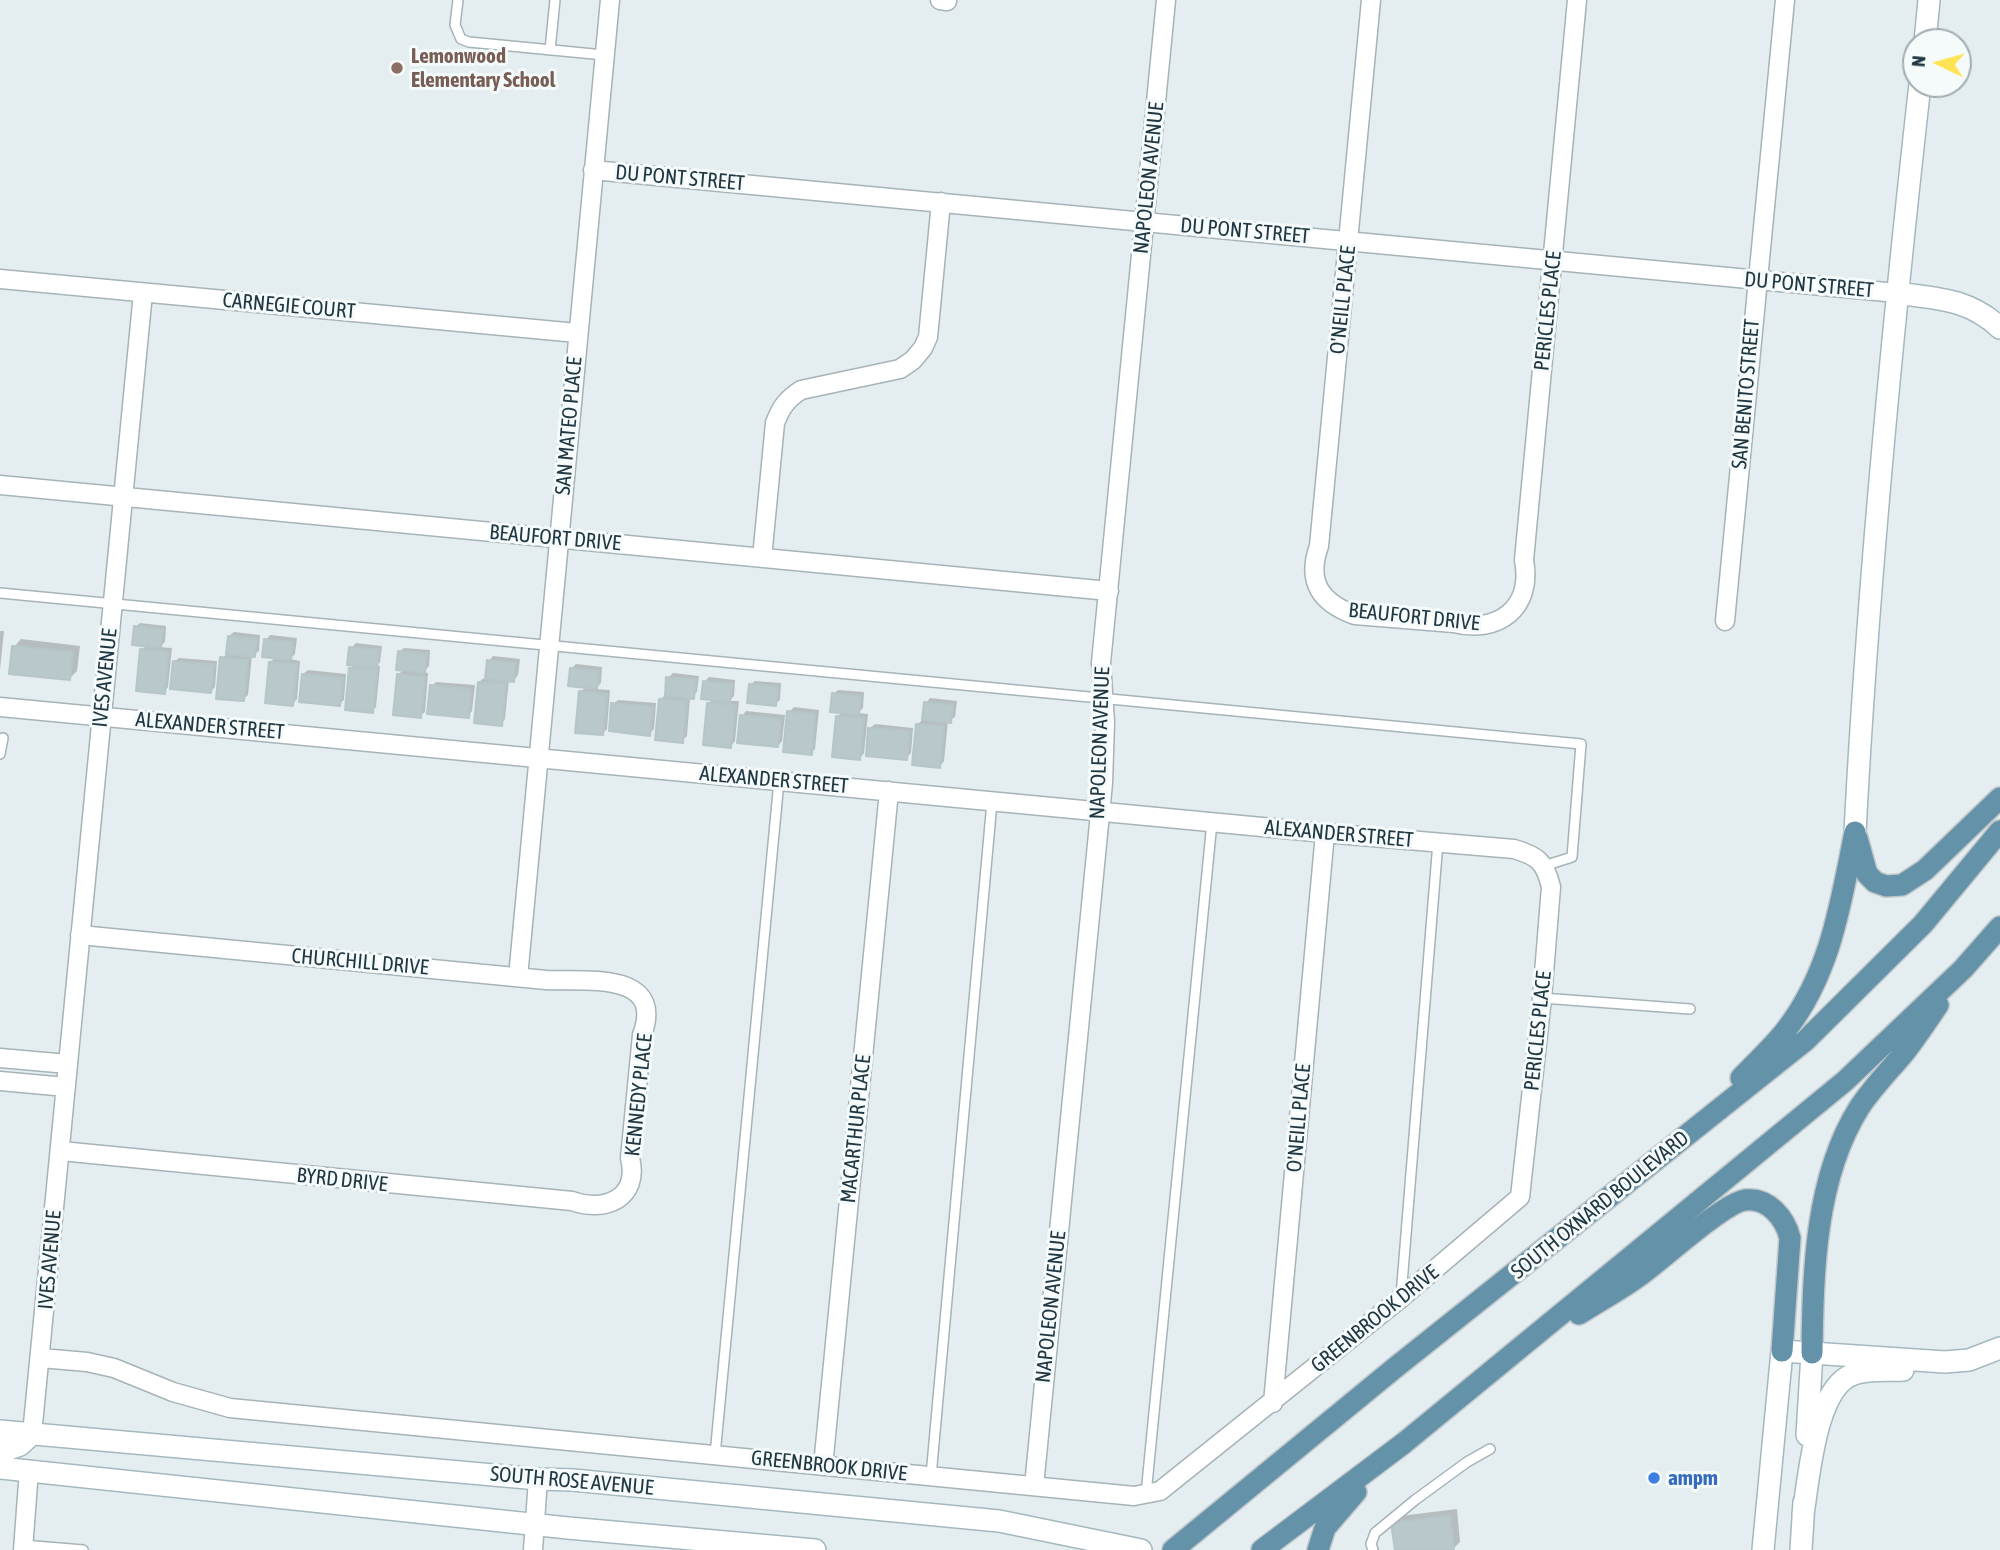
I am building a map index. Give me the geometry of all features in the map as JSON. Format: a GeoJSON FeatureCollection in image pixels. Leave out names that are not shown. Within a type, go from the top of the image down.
{"type":"FeatureCollection","features":[{"type":"Feature","properties":{"kind":"main road"},"geometry":{"type":"LineString","coordinates":[[1926,28],[1929,0]]}},
{"type":"Feature","properties":{"kind":"main road"},"geometry":{"type":"LineString","coordinates":[[1672,1147],[1785,1031],[1806,1000],[1833,939],[1856,832],[1863,709],[1897,293],[1918,98]]}},
{"type":"Feature","properties":{"kind":"main road"},"geometry":{"type":"LineString","coordinates":[[1897,293],[1958,302],[1985,314],[2000,328]]}},
{"type":"Feature","properties":{"kind":"main road"},"geometry":{"type":"LineString","coordinates":[[1856,832],[1867,874],[1875,882],[1886,886],[1902,885],[1925,870],[2000,798]]}},
{"type":"Feature","properties":{"kind":"main road","name":"SOUTH OXNARD BOULEVARD"},"geometry":{"type":"LineString","coordinates":[[1173,1550],[1396,1367],[1805,1040],[1923,924],[2000,831]]}},
{"type":"Feature","properties":{"kind":"main road"},"geometry":{"type":"LineString","coordinates":[[1801,1550],[1812,1320],[1827,1182],[1840,1143],[1860,1106],[1907,1050],[1964,969],[2000,926]]}},
{"type":"Feature","properties":{"kind":"main road"},"geometry":{"type":"LineString","coordinates":[[1262,1550],[1404,1443],[1845,1081],[1964,969]]}},
{"type":"Feature","properties":{"kind":"main road"},"geometry":{"type":"LineString","coordinates":[[1506,1359],[1639,1276],[1731,1205],[1752,1199],[1763,1202],[1780,1215],[1790,1238],[1763,1550]]}},
{"type":"Feature","properties":{"kind":"main road"},"geometry":{"type":"LineString","coordinates":[[1803,1514],[1824,1408],[1830,1394],[1841,1380],[1855,1373],[1969,1360],[2000,1348]]}},
{"type":"Feature","properties":{"kind":"main road"},"geometry":{"type":"LineString","coordinates":[[1782,1351],[1945,1363]]}},
{"type":"Feature","properties":{"kind":"main road","name":"SOUTH ROSE AVENUE"},"geometry":{"type":"LineString","coordinates":[[0,1431],[586,1481],[999,1521],[1142,1550]]}},
{"type":"Feature","properties":{"kind":"main road"},"geometry":{"type":"LineString","coordinates":[[0,1451],[20,1445],[32,1434]]}},
{"type":"Feature","properties":{"kind":"main road"},"geometry":{"type":"LineString","coordinates":[[1318,1550],[1325,1528],[1335,1514],[1404,1443]]}},
{"type":"Feature","properties":{"kind":"main road"},"geometry":{"type":"LineString","coordinates":[[0,1468],[815,1550]]}},
{"type":"Feature","properties":{"kind":"street","name":"SAN MATEO PLACE"},"geometry":{"type":"LineString","coordinates":[[518,977],[610,0]]}},
{"type":"Feature","properties":{"kind":"street"},"geometry":{"type":"LineString","coordinates":[[940,0],[947,1]]}},
{"type":"Feature","properties":{"kind":"street","name":"NAPOLEON AVENUE"},"geometry":{"type":"LineString","coordinates":[[1034,1486],[1102,783],[1104,699],[1101,663],[1166,0]]}},
{"type":"Feature","properties":{"kind":"street","name":"O'NEILL PLACE"},"geometry":{"type":"LineString","coordinates":[[1324,598],[1315,578],[1314,566],[1319,546],[1371,0]]}},
{"type":"Feature","properties":{"kind":"street","name":"PERICLES PLACE"},"geometry":{"type":"LineString","coordinates":[[1506,617],[1520,598],[1525,583],[1524,560],[1577,0]]}},
{"type":"Feature","properties":{"kind":"street","name":"SAN BENITO STREET"},"geometry":{"type":"LineString","coordinates":[[1725,621],[1784,0]]}},
{"type":"Feature","properties":{"kind":"street","name":"DU PONT STREET"},"geometry":{"type":"LineString","coordinates":[[593,170],[1897,293]]}},
{"type":"Feature","properties":{"kind":"street"},"geometry":{"type":"LineString","coordinates":[[762,558],[775,423],[781,408],[801,390],[900,369],[914,360],[923,348],[931,322],[941,202]]}},
{"type":"Feature","properties":{"kind":"street","name":"CARNEGIE COURT"},"geometry":{"type":"LineString","coordinates":[[0,279],[577,333]]}},
{"type":"Feature","properties":{"kind":"street","name":"IVES AVENUE"},"geometry":{"type":"LineString","coordinates":[[32,1434],[143,292]]}},
{"type":"Feature","properties":{"kind":"street","name":"BEAUFORT DRIVE"},"geometry":{"type":"LineString","coordinates":[[0,485],[1109,591]]}},
{"type":"Feature","properties":{"kind":"street","name":"BEAUFORT DRIVE"},"geometry":{"type":"LineString","coordinates":[[1324,598],[1340,610],[1355,615],[1454,623],[1469,627],[1485,626],[1506,617]]}},
{"type":"Feature","properties":{"kind":"street","name":"ALEXANDER STREET"},"geometry":{"type":"LineString","coordinates":[[0,707],[1514,849],[1530,854],[1544,866]]}},
{"type":"Feature","properties":{"kind":"street","name":"MACARTHUR PLACE"},"geometry":{"type":"LineString","coordinates":[[823,1466],[889,792]]}},
{"type":"Feature","properties":{"kind":"street","name":"O'NEILL PLACE"},"geometry":{"type":"LineString","coordinates":[[1273,1403],[1325,833]]}},
{"type":"Feature","properties":{"kind":"street","name":"PERICLES PLACE"},"geometry":{"type":"LineString","coordinates":[[1520,1197],[1551,897],[1549,877],[1544,866]]}},
{"type":"Feature","properties":{"kind":"street","name":"CHURCHILL DRIVE"},"geometry":{"type":"LineString","coordinates":[[80,935],[518,977],[608,981],[624,984],[638,993]]}},
{"type":"Feature","properties":{"kind":"street","name":"KENNEDY PLACE"},"geometry":{"type":"LineString","coordinates":[[622,1196],[632,1175],[630,1158],[642,1035],[647,1012],[638,993]]}},
{"type":"Feature","properties":{"kind":"street"},"geometry":{"type":"LineString","coordinates":[[0,1058],[68,1064]]}},
{"type":"Feature","properties":{"kind":"street"},"geometry":{"type":"LineString","coordinates":[[0,1081],[66,1087]]}},
{"type":"Feature","properties":{"kind":"street","name":"BYRD DRIVE"},"geometry":{"type":"LineString","coordinates":[[61,1151],[572,1201],[594,1206],[610,1203],[622,1196]]}},
{"type":"Feature","properties":{"kind":"street","name":"GREENBROOK DRIVE"},"geometry":{"type":"LineString","coordinates":[[41,1358],[87,1362],[114,1368],[173,1392],[230,1408],[1145,1495],[1171,1485],[1401,1298],[1520,1197]]}},
{"type":"Feature","properties":{"kind":"street"},"geometry":{"type":"LineString","coordinates":[[23,1548],[29,1470]]}},
{"type":"Feature","properties":{"kind":"street"},"geometry":{"type":"LineString","coordinates":[[533,1550],[538,1479]]}},
{"type":"Feature","properties":{"kind":"lane"},"geometry":{"type":"LineString","coordinates":[[458,0],[455,25],[461,39],[604,55]]}},
{"type":"Feature","properties":{"kind":"lane"},"geometry":{"type":"LineString","coordinates":[[550,50],[555,0]]}},
{"type":"Feature","properties":{"kind":"lane"},"geometry":{"type":"LineString","coordinates":[[0,593],[1581,744],[1572,857],[1544,866]]}},
{"type":"Feature","properties":{"kind":"lane"},"geometry":{"type":"LineString","coordinates":[[0,754],[3,738]]}},
{"type":"Feature","properties":{"kind":"lane"},"geometry":{"type":"LineString","coordinates":[[715,1455],[779,781]]}},
{"type":"Feature","properties":{"kind":"lane"},"geometry":{"type":"LineString","coordinates":[[931,1476],[992,802]]}},
{"type":"Feature","properties":{"kind":"lane"},"geometry":{"type":"LineString","coordinates":[[1145,1495],[1212,822]]}},
{"type":"Feature","properties":{"kind":"lane"},"geometry":{"type":"LineString","coordinates":[[1401,1298],[1438,842]]}},
{"type":"Feature","properties":{"kind":"lane"},"geometry":{"type":"LineString","coordinates":[[1542,998],[1690,1009]]}},
{"type":"Feature","properties":{"kind":"lane"},"geometry":{"type":"LineString","coordinates":[[1373,1550],[1371,1544],[1375,1532],[1467,1462],[1490,1450]]}},
{"type":"Feature","properties":{"kind":"lane"},"geometry":{"type":"LineString","coordinates":[[23,1548],[83,1550]]}},
{"type":"Feature","properties":{"kind":"building"},"geometry":{"type":"Polygon","coordinates":[[[134,626],[163,629],[161,648],[132,645],[134,626]]]}},
{"type":"Feature","properties":{"kind":"building"},"geometry":{"type":"Polygon","coordinates":[[[228,636],[257,639],[255,657],[226,654],[228,636]]]}},
{"type":"Feature","properties":{"kind":"building"},"geometry":{"type":"Polygon","coordinates":[[[264,639],[293,642],[291,660],[262,657],[264,639]]]}},
{"type":"Feature","properties":{"kind":"building"},"geometry":{"type":"Polygon","coordinates":[[[12,646],[73,652],[70,680],[9,674],[12,646]]]}},
{"type":"Feature","properties":{"kind":"building"},"geometry":{"type":"Polygon","coordinates":[[[349,647],[379,650],[377,668],[347,665],[349,647]]]}},
{"type":"Feature","properties":{"kind":"building"},"geometry":{"type":"Polygon","coordinates":[[[140,649],[168,652],[165,694],[136,691],[140,649]]]}},
{"type":"Feature","properties":{"kind":"building"},"geometry":{"type":"Polygon","coordinates":[[[398,651],[427,654],[425,673],[396,670],[398,651]]]}},
{"type":"Feature","properties":{"kind":"building"},"geometry":{"type":"Polygon","coordinates":[[[220,657],[248,660],[244,701],[216,699],[220,657]]]}},
{"type":"Feature","properties":{"kind":"building"},"geometry":{"type":"Polygon","coordinates":[[[487,660],[516,663],[514,682],[485,679],[487,660]]]}},
{"type":"Feature","properties":{"kind":"building"},"geometry":{"type":"Polygon","coordinates":[[[173,661],[214,665],[211,693],[170,689],[173,661]]]}},
{"type":"Feature","properties":{"kind":"building"},"geometry":{"type":"Polygon","coordinates":[[[269,662],[297,664],[293,706],[265,703],[269,662]]]}},
{"type":"Feature","properties":{"kind":"building"},"geometry":{"type":"Polygon","coordinates":[[[349,668],[377,670],[373,713],[345,710],[349,668]]]}},
{"type":"Feature","properties":{"kind":"building"},"geometry":{"type":"Polygon","coordinates":[[[570,668],[599,671],[597,689],[568,686],[570,668]]]}},
{"type":"Feature","properties":{"kind":"building"},"geometry":{"type":"Polygon","coordinates":[[[302,674],[343,678],[340,706],[299,702],[302,674]]]}},
{"type":"Feature","properties":{"kind":"building"},"geometry":{"type":"Polygon","coordinates":[[[397,674],[425,677],[421,718],[393,715],[397,674]]]}},
{"type":"Feature","properties":{"kind":"building"},"geometry":{"type":"Polygon","coordinates":[[[666,677],[696,680],[694,699],[665,696],[666,677]]]}},
{"type":"Feature","properties":{"kind":"building"},"geometry":{"type":"Polygon","coordinates":[[[703,681],[732,684],[730,702],[701,699],[703,681]]]}},
{"type":"Feature","properties":{"kind":"building"},"geometry":{"type":"Polygon","coordinates":[[[478,682],[506,684],[502,726],[474,723],[478,682]]]}},
{"type":"Feature","properties":{"kind":"building"},"geometry":{"type":"Polygon","coordinates":[[[749,684],[778,687],[776,706],[747,703],[749,684]]]}},
{"type":"Feature","properties":{"kind":"building"},"geometry":{"type":"Polygon","coordinates":[[[430,685],[471,689],[469,718],[427,714],[430,685]]]}},
{"type":"Feature","properties":{"kind":"building"},"geometry":{"type":"Polygon","coordinates":[[[579,691],[607,694],[603,735],[575,733],[579,691]]]}},
{"type":"Feature","properties":{"kind":"building"},"geometry":{"type":"Polygon","coordinates":[[[832,693],[861,696],[859,715],[830,712],[832,693]]]}},
{"type":"Feature","properties":{"kind":"building"},"geometry":{"type":"Polygon","coordinates":[[[659,699],[687,701],[683,743],[655,740],[659,699]]]}},
{"type":"Feature","properties":{"kind":"building"},"geometry":{"type":"Polygon","coordinates":[[[924,702],[953,705],[951,723],[922,720],[924,702]]]}},
{"type":"Feature","properties":{"kind":"building"},"geometry":{"type":"Polygon","coordinates":[[[611,703],[653,707],[650,736],[609,731],[611,703]]]}},
{"type":"Feature","properties":{"kind":"building"},"geometry":{"type":"Polygon","coordinates":[[[707,703],[735,705],[731,748],[703,745],[707,703]]]}},
{"type":"Feature","properties":{"kind":"building"},"geometry":{"type":"Polygon","coordinates":[[[787,711],[815,714],[812,755],[783,752],[787,711]]]}},
{"type":"Feature","properties":{"kind":"building"},"geometry":{"type":"Polygon","coordinates":[[[740,715],[781,719],[778,747],[737,743],[740,715]]]}},
{"type":"Feature","properties":{"kind":"building"},"geometry":{"type":"Polygon","coordinates":[[[836,716],[864,718],[860,760],[832,757],[836,716]]]}},
{"type":"Feature","properties":{"kind":"building"},"geometry":{"type":"Polygon","coordinates":[[[916,724],[944,726],[940,768],[912,765],[916,724]]]}},
{"type":"Feature","properties":{"kind":"building"},"geometry":{"type":"Polygon","coordinates":[[[868,728],[910,731],[907,760],[866,756],[868,728]]]}},
{"type":"Feature","properties":{"kind":"building"},"geometry":{"type":"Polygon","coordinates":[[[1450,1516],[1454,1550],[1395,1550],[1391,1523],[1450,1516]]]}},
{"type":"Feature","properties":{"kind":"place","name":"Lemonwood Elementary School"},"geometry":{"type":"Point","coordinates":[397,68]}},
{"type":"Feature","properties":{"kind":"place","name":"ampm"},"geometry":{"type":"Point","coordinates":[1654,1478]}}]}
